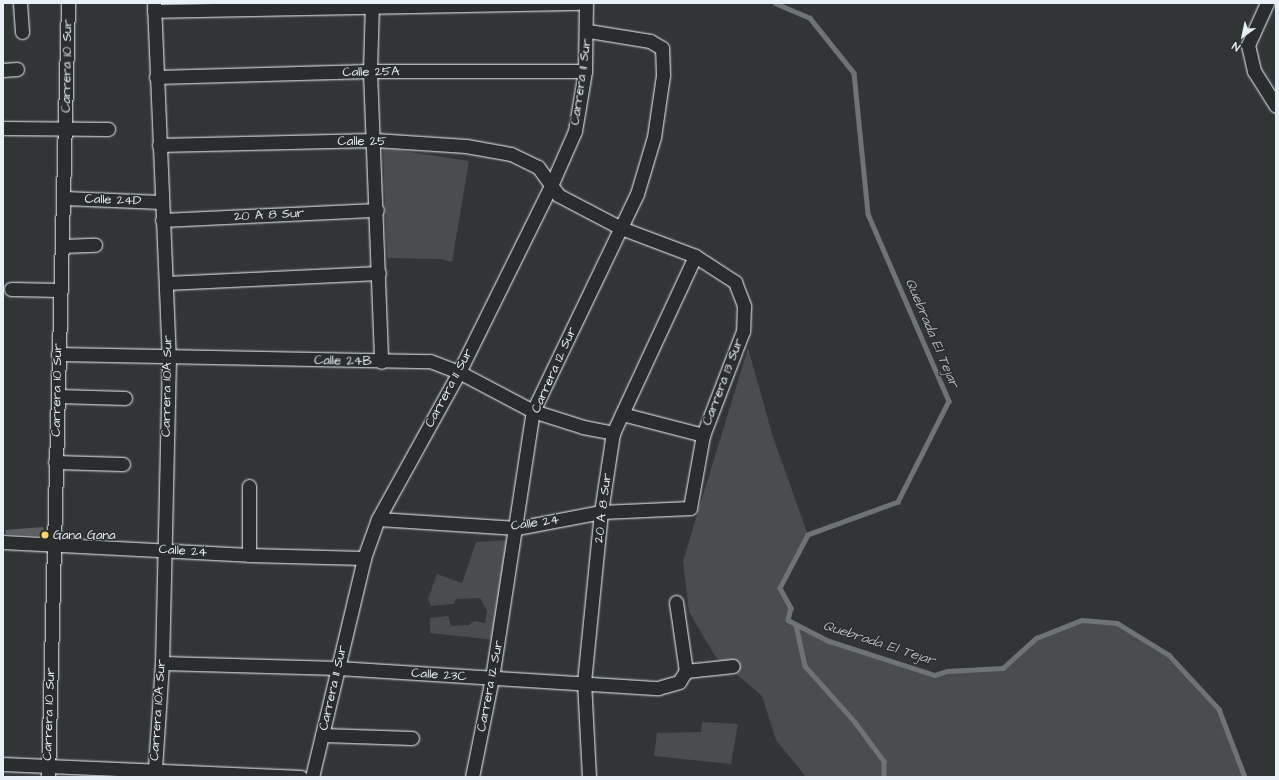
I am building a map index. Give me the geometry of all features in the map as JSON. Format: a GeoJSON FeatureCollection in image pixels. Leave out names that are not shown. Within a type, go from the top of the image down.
{"type":"FeatureCollection","features":[{"type":"Feature","properties":{"kind":"street"},"geometry":{"type":"LineString","coordinates":[[20,3],[22,32]]}},
{"type":"Feature","properties":{"kind":"street","name":"Carrera 10 Sur"},"geometry":{"type":"LineString","coordinates":[[48,772],[58,354],[66,129],[68,3]]}},
{"type":"Feature","properties":{"kind":"street"},"geometry":{"type":"LineString","coordinates":[[154,7],[578,3]]}},
{"type":"Feature","properties":{"kind":"street","name":"Carrera 11 Sur"},"geometry":{"type":"LineString","coordinates":[[312,777],[364,558],[378,519],[459,372],[550,188],[574,131],[586,71],[588,31],[586,3]]}},
{"type":"Feature","properties":{"kind":"street"},"geometry":{"type":"LineString","coordinates":[[1268,3],[1248,45],[1254,71],[1276,106]]}},
{"type":"Feature","properties":{"kind":"street"},"geometry":{"type":"LineString","coordinates":[[372,5],[370,72],[375,140],[381,362]]}},
{"type":"Feature","properties":{"kind":"street","name":"Carrera 10A Sur"},"geometry":{"type":"LineString","coordinates":[[154,7],[161,202],[169,357],[163,550],[162,663],[155,769]]}},
{"type":"Feature","properties":{"kind":"street","name":"Carrera 12 Sur"},"geometry":{"type":"LineString","coordinates":[[472,777],[492,678],[517,528],[533,411],[621,228],[645,172],[654,137],[663,75],[662,48],[650,41],[588,31]]}},
{"type":"Feature","properties":{"kind":"street"},"geometry":{"type":"LineString","coordinates":[[3,70],[17,69]]}},
{"type":"Feature","properties":{"kind":"street","name":"Calle 25A"},"geometry":{"type":"LineString","coordinates":[[156,78],[370,72],[586,71]]}},
{"type":"Feature","properties":{"kind":"street"},"geometry":{"type":"LineString","coordinates":[[3,128],[108,129]]}},
{"type":"Feature","properties":{"kind":"street","name":"Calle 25"},"geometry":{"type":"LineString","coordinates":[[159,145],[375,140],[466,146],[511,154],[538,167],[550,188]]}},
{"type":"Feature","properties":{"kind":"street"},"geometry":{"type":"LineString","coordinates":[[550,188],[555,193],[621,228],[695,256]]}},
{"type":"Feature","properties":{"kind":"street","name":"Calle 24D"},"geometry":{"type":"LineString","coordinates":[[64,198],[161,202]]}},
{"type":"Feature","properties":{"kind":"street","name":"20 A 8 Sur"},"geometry":{"type":"LineString","coordinates":[[162,220],[377,210]]}},
{"type":"Feature","properties":{"kind":"street"},"geometry":{"type":"LineString","coordinates":[[62,246],[95,244]]}},
{"type":"Feature","properties":{"kind":"street","name":"20 A 8 Sur"},"geometry":{"type":"LineString","coordinates":[[589,777],[584,682],[601,512],[613,433],[695,256]]}},
{"type":"Feature","properties":{"kind":"street","name":"Carrera 13 Sur"},"geometry":{"type":"LineString","coordinates":[[690,508],[703,435],[743,331],[744,306],[735,282],[695,256]]}},
{"type":"Feature","properties":{"kind":"street"},"geometry":{"type":"LineString","coordinates":[[166,283],[379,273]]}},
{"type":"Feature","properties":{"kind":"street"},"geometry":{"type":"LineString","coordinates":[[11,289],[60,290]]}},
{"type":"Feature","properties":{"kind":"street","name":"Calle 24B"},"geometry":{"type":"LineString","coordinates":[[58,354],[381,362],[430,361],[459,372],[533,411],[583,427],[613,433]]}},
{"type":"Feature","properties":{"kind":"street"},"geometry":{"type":"LineString","coordinates":[[58,396],[125,398]]}},
{"type":"Feature","properties":{"kind":"street"},"geometry":{"type":"LineString","coordinates":[[622,414],[703,435]]}},
{"type":"Feature","properties":{"kind":"street"},"geometry":{"type":"LineString","coordinates":[[55,462],[123,464]]}},
{"type":"Feature","properties":{"kind":"street"},"geometry":{"type":"LineString","coordinates":[[249,486],[249,555]]}},
{"type":"Feature","properties":{"kind":"street","name":"Calle 24"},"geometry":{"type":"LineString","coordinates":[[378,519],[517,528],[601,512],[690,508]]}},
{"type":"Feature","properties":{"kind":"street","name":"Calle 24"},"geometry":{"type":"LineString","coordinates":[[3,542],[54,542],[249,555],[364,558]]}},
{"type":"Feature","properties":{"kind":"street"},"geometry":{"type":"LineString","coordinates":[[676,602],[686,671],[733,666]]}},
{"type":"Feature","properties":{"kind":"street","name":"Calle 23C"},"geometry":{"type":"LineString","coordinates":[[162,663],[338,668],[492,678],[584,682],[658,688],[679,682],[686,671]]}},
{"type":"Feature","properties":{"kind":"street"},"geometry":{"type":"LineString","coordinates":[[322,735],[412,738]]}},
{"type":"Feature","properties":{"kind":"street"},"geometry":{"type":"LineString","coordinates":[[3,764],[48,772],[155,769],[301,777]]}},
{"type":"Feature","properties":{"kind":"shaded area"},"geometry":{"type":"Polygon","coordinates":[[[383,148],[469,161],[452,262],[441,259],[387,258],[383,148]]]}},
{"type":"Feature","properties":{"kind":"shaded area"},"geometry":{"type":"Polygon","coordinates":[[[748,348],[773,437],[808,535],[780,588],[789,604],[788,620],[829,641],[935,675],[947,671],[1003,668],[1036,638],[1082,620],[1117,623],[1169,655],[1219,709],[1245,777],[806,777],[776,740],[762,696],[715,656],[689,612],[683,561],[748,348]]]}},
{"type":"Feature","properties":{"kind":"shaded area"},"geometry":{"type":"Polygon","coordinates":[[[512,540],[495,640],[430,633],[430,618],[448,616],[451,626],[469,625],[474,621],[485,623],[487,611],[480,598],[456,599],[454,604],[431,606],[428,599],[437,574],[462,583],[476,542],[512,540]]]}},
{"type":"Feature","properties":{"kind":"shaded area"},"geometry":{"type":"Polygon","coordinates":[[[702,722],[738,724],[731,764],[654,756],[657,733],[701,732],[702,722]]]}},
{"type":"Feature","properties":{"kind":"building"},"geometry":{"type":"Polygon","coordinates":[[[43,527],[46,536],[6,534],[5,530],[43,527]]]}},
{"type":"Feature","properties":{"kind":"waterway","name":"Quebrada El Tejar"},"geometry":{"type":"LineString","coordinates":[[775,3],[810,18],[854,73],[868,214],[949,401],[898,502],[808,535],[780,588],[791,608],[788,620],[829,641],[935,675],[947,671],[1003,668],[1036,638],[1082,620],[1117,623],[1169,655],[1219,709],[1245,777]]}},
{"type":"Feature","properties":{"kind":"waterway"},"geometry":{"type":"LineString","coordinates":[[796,625],[805,666],[855,722],[884,761],[884,777]]}},
{"type":"Feature","properties":{"kind":"place","name":"Gana Gana"},"geometry":{"type":"Point","coordinates":[45,535]}}]}
